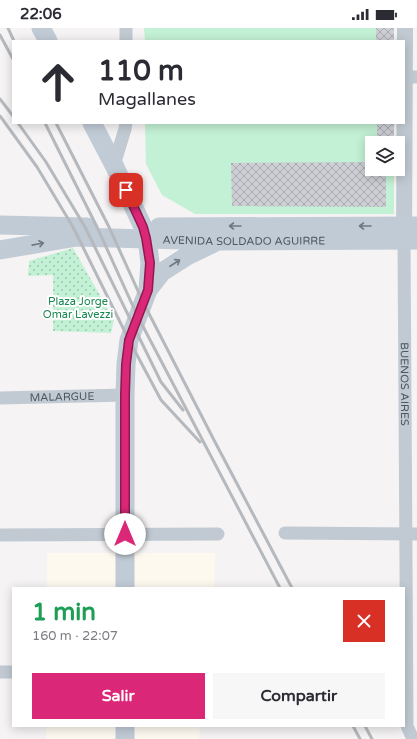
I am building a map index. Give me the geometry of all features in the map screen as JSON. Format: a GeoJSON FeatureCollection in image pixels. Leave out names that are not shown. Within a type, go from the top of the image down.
{"type":"FeatureCollection","features":[{"type":"Feature","properties":{"kind":"main road"},"geometry":{"type":"LineString","coordinates":[[41,28],[47,40]]}},
{"type":"Feature","properties":{"kind":"main road"},"geometry":{"type":"LineString","coordinates":[[93,124],[114,165],[145,232],[150,263],[148,290],[129,340],[126,364],[125,587]]}},
{"type":"Feature","properties":{"kind":"main road","name":"AVENIDA SOLDADO AGUIRRE"},"geometry":{"type":"LineString","coordinates":[[0,225],[109,228],[217,241],[411,233]]}},
{"type":"Feature","properties":{"kind":"main road","name":"AVENIDA SOLDADO AGUIRRE"},"geometry":{"type":"LineString","coordinates":[[0,250],[77,237],[145,232],[411,233]]}},
{"type":"Feature","properties":{"kind":"main road"},"geometry":{"type":"LineString","coordinates":[[148,290],[162,272],[187,256],[217,241]]}},
{"type":"Feature","properties":{"kind":"main road"},"geometry":{"type":"LineString","coordinates":[[125,727],[125,739]]}},
{"type":"Feature","properties":{"kind":"street"},"geometry":{"type":"LineString","coordinates":[[126,28],[126,40]]}},
{"type":"Feature","properties":{"kind":"street","name":"BUENOS AIRES"},"geometry":{"type":"LineString","coordinates":[[405,28],[411,77],[412,669],[407,726],[413,739]]}},
{"type":"Feature","properties":{"kind":"street"},"geometry":{"type":"LineString","coordinates":[[114,165],[126,129],[126,124]]}},
{"type":"Feature","properties":{"kind":"street","name":"MALARGUE"},"geometry":{"type":"LineString","coordinates":[[0,398],[125,395]]}},
{"type":"Feature","properties":{"kind":"street"},"geometry":{"type":"LineString","coordinates":[[285,533],[411,534]]}},
{"type":"Feature","properties":{"kind":"street"},"geometry":{"type":"LineString","coordinates":[[0,535],[218,534]]}},
{"type":"Feature","properties":{"kind":"street"},"geometry":{"type":"LineString","coordinates":[[0,672],[12,672]]}},
{"type":"Feature","properties":{"kind":"shaded area"},"geometry":{"type":"Polygon","coordinates":[[[47,553],[215,553],[214,587],[47,587],[47,553]]]}},
{"type":"Feature","properties":{"kind":"shaded area"},"geometry":{"type":"Polygon","coordinates":[[[46,727],[200,727],[199,739],[46,739],[46,727]]]}},
{"type":"Feature","properties":{"kind":"green space"},"geometry":{"type":"Polygon","coordinates":[[[144,28],[394,28],[394,40],[145,40],[144,28]]]}},
{"type":"Feature","properties":{"kind":"green space"},"geometry":{"type":"Polygon","coordinates":[[[145,124],[394,124],[394,136],[365,136],[365,176],[394,176],[394,214],[195,214],[162,195],[146,164],[145,124]]]}},
{"type":"Feature","properties":{"kind":"green space","name":"Plaza Jorge Omar Lavezzi"},"geometry":{"type":"Polygon","coordinates":[[[73,248],[114,320],[111,333],[53,331],[53,275],[28,276],[29,261],[73,248]]]}},
{"type":"Feature","properties":{"kind":"building"},"geometry":{"type":"Polygon","coordinates":[[[376,28],[394,28],[394,40],[376,40],[376,28]]]}},
{"type":"Feature","properties":{"kind":"building"},"geometry":{"type":"Polygon","coordinates":[[[377,124],[394,124],[394,136],[377,136],[377,124]]]}},
{"type":"Feature","properties":{"kind":"building"},"geometry":{"type":"Polygon","coordinates":[[[365,162],[365,176],[386,176],[386,207],[232,206],[231,163],[365,162]]]}},
{"type":"Feature","properties":{"kind":"railway"},"geometry":{"type":"LineString","coordinates":[[8,28],[14,40]]}},
{"type":"Feature","properties":{"kind":"railway"},"geometry":{"type":"LineString","coordinates":[[0,35],[12,57]]}},
{"type":"Feature","properties":{"kind":"railway"},"geometry":{"type":"LineString","coordinates":[[0,99],[12,115]]}},
{"type":"Feature","properties":{"kind":"railway"},"geometry":{"type":"LineString","coordinates":[[0,116],[37,167],[73,227],[129,340],[161,400],[200,442]]}},
{"type":"Feature","properties":{"kind":"railway"},"geometry":{"type":"LineString","coordinates":[[19,124],[46,162],[85,227],[161,382],[183,410]]}},
{"type":"Feature","properties":{"kind":"railway"},"geometry":{"type":"LineString","coordinates":[[46,124],[97,227],[137,315],[279,587]]}},
{"type":"Feature","properties":{"kind":"railway"},"geometry":{"type":"LineString","coordinates":[[57,124],[109,227],[143,302],[291,587]]}},
{"type":"Feature","properties":{"kind":"railway"},"geometry":{"type":"LineString","coordinates":[[354,727],[360,739]]}},
{"type":"Feature","properties":{"kind":"railway"},"geometry":{"type":"LineString","coordinates":[[366,727],[372,739]]}},
{"type":"Feature","properties":{"kind":"route"},"geometry":{"type":"LineString","coordinates":[[125,534],[126,364],[129,340],[148,290],[150,263],[143,227],[126,190]]}}]}
